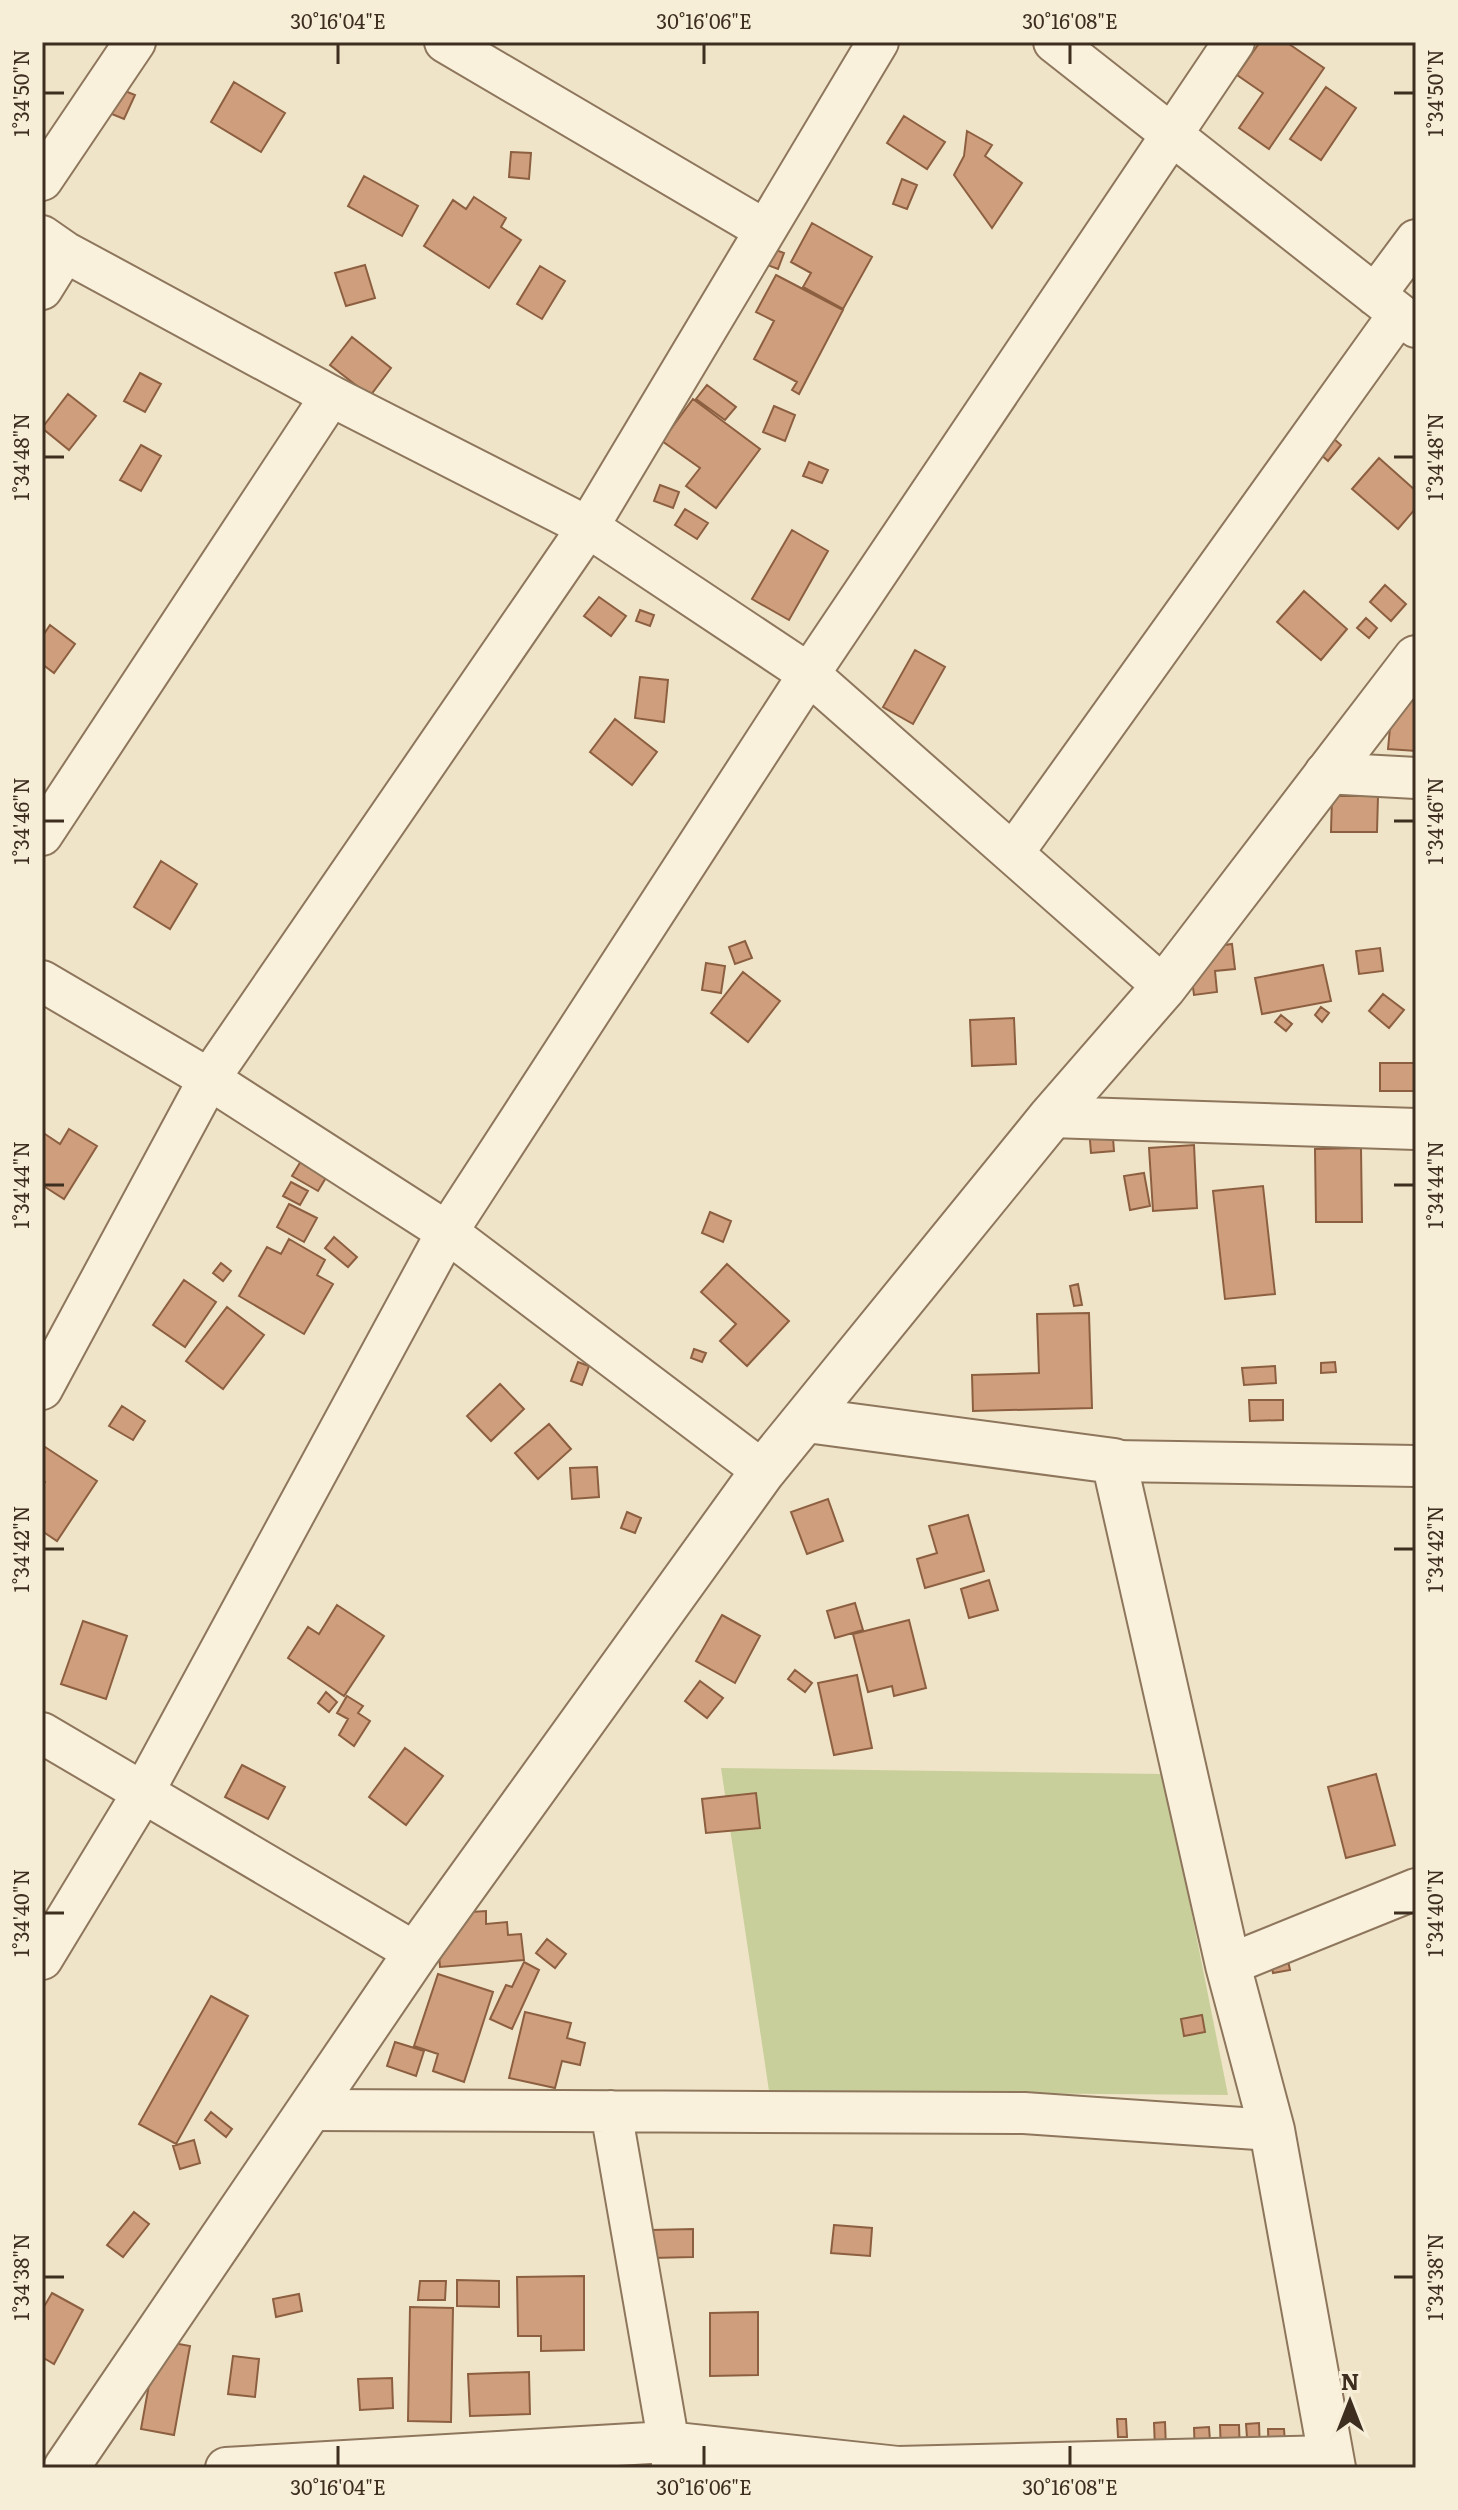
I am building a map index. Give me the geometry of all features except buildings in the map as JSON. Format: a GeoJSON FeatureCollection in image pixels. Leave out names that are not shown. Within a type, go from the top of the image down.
{"type":"FeatureCollection","features":[{"type":"Feature","properties":{"kind":"street"},"geometry":{"type":"LineString","coordinates":[[42,180],[135,42]]}},
{"type":"Feature","properties":{"kind":"street"},"geometry":{"type":"LineString","coordinates":[[445,42],[765,230]]}},
{"type":"Feature","properties":{"kind":"street"},"geometry":{"type":"LineString","coordinates":[[42,1389],[209,1079],[588,527],[878,42]]}},
{"type":"Feature","properties":{"kind":"street"},"geometry":{"type":"LineString","coordinates":[[1054,42],[1397,312]]}},
{"type":"Feature","properties":{"kind":"street"},"geometry":{"type":"LineString","coordinates":[[42,1959],[144,1791],[447,1232],[809,674],[1234,42]]}},
{"type":"Feature","properties":{"kind":"street"},"geometry":{"type":"LineString","coordinates":[[1013,853],[1397,312],[1416,240]]}},
{"type":"Feature","properties":{"kind":"street"},"geometry":{"type":"LineString","coordinates":[[42,289],[54,244],[331,396],[588,527],[809,674],[1164,987]]}},
{"type":"Feature","properties":{"kind":"street"},"geometry":{"type":"LineString","coordinates":[[42,835],[331,396]]}},
{"type":"Feature","properties":{"kind":"street"},"geometry":{"type":"LineString","coordinates":[[66,2468],[416,1953],[763,1471],[1051,1117],[1164,987],[1416,658]]}},
{"type":"Feature","properties":{"kind":"street"},"geometry":{"type":"LineString","coordinates":[[1325,773],[1416,778]]}},
{"type":"Feature","properties":{"kind":"street"},"geometry":{"type":"LineString","coordinates":[[42,981],[209,1079],[447,1232],[763,1471]]}},
{"type":"Feature","properties":{"kind":"street"},"geometry":{"type":"LineString","coordinates":[[1051,1117],[1416,1129]]}},
{"type":"Feature","properties":{"kind":"street"},"geometry":{"type":"LineString","coordinates":[[807,1420],[1114,1461],[1416,1466]]}},
{"type":"Feature","properties":{"kind":"street"},"geometry":{"type":"LineString","coordinates":[[226,2468],[670,2455],[898,2467],[1332,2462],[1272,2130],[1228,1965],[1114,1461]]}},
{"type":"Feature","properties":{"kind":"street"},"geometry":{"type":"LineString","coordinates":[[42,1733],[416,1953]]}},
{"type":"Feature","properties":{"kind":"street"},"geometry":{"type":"LineString","coordinates":[[1228,1965],[1416,1889]]}},
{"type":"Feature","properties":{"kind":"street"},"geometry":{"type":"LineString","coordinates":[[310,2110],[1024,2113],[1272,2130]]}},
{"type":"Feature","properties":{"kind":"street"},"geometry":{"type":"LineString","coordinates":[[611,2111],[670,2455]]}},
{"type":"Feature","properties":{"kind":"green space"},"geometry":{"type":"Polygon","coordinates":[[[721,1768],[1164,1774],[1228,2095],[769,2091],[721,1768]]]}}]}
